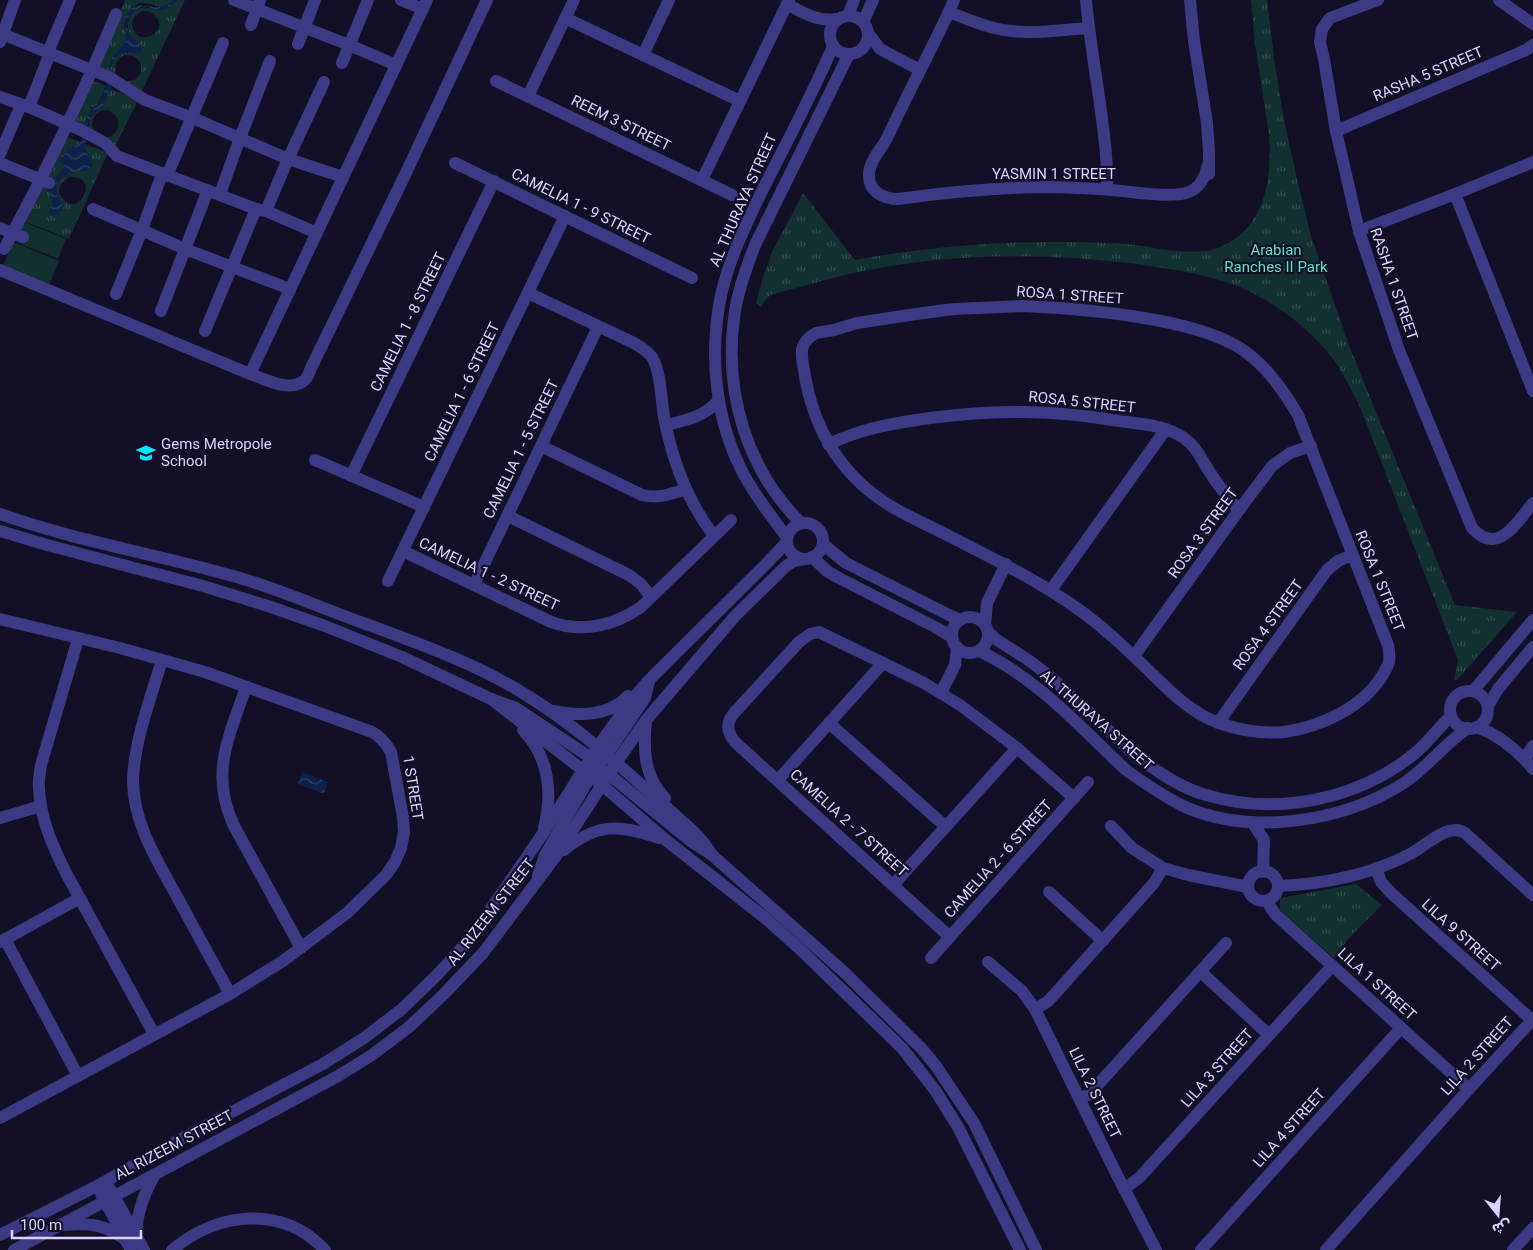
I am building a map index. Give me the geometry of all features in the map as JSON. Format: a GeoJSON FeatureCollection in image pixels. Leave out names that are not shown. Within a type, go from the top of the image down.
{"type":"FeatureCollection","features":[{"type":"Feature","properties":{"kind":"street"},"geometry":{"type":"LineString","coordinates":[[15,0],[1,36],[49,52],[108,76],[145,100],[193,118],[288,159],[343,177]]}},
{"type":"Feature","properties":{"kind":"street"},"geometry":{"type":"LineString","coordinates":[[0,154],[25,106],[70,0]]}},
{"type":"Feature","properties":{"kind":"street"},"geometry":{"type":"LineString","coordinates":[[234,0],[259,4],[304,28],[396,65]]}},
{"type":"Feature","properties":{"kind":"street"},"geometry":{"type":"LineString","coordinates":[[298,44],[315,0]]}},
{"type":"Feature","properties":{"kind":"street"},"geometry":{"type":"LineString","coordinates":[[342,63],[368,0]]}},
{"type":"Feature","properties":{"kind":"street"},"geometry":{"type":"LineString","coordinates":[[250,374],[425,4],[401,0]]}},
{"type":"Feature","properties":{"kind":"street"},"geometry":{"type":"LineString","coordinates":[[0,270],[250,374],[286,386],[297,385],[306,378],[404,177],[487,0]]}},
{"type":"Feature","properties":{"kind":"street"},"geometry":{"type":"LineString","coordinates":[[528,96],[574,0]]}},
{"type":"Feature","properties":{"kind":"street"},"geometry":{"type":"LineString","coordinates":[[643,55],[669,0]]}},
{"type":"Feature","properties":{"kind":"street"},"geometry":{"type":"LineString","coordinates":[[831,42],[830,30],[854,0]]}},
{"type":"Feature","properties":{"kind":"street"},"geometry":{"type":"LineString","coordinates":[[854,52],[866,43],[866,28],[873,0]]}},
{"type":"Feature","properties":{"kind":"street"},"geometry":{"type":"LineString","coordinates":[[1086,0],[1088,28],[1102,120],[1107,189]]}},
{"type":"Feature","properties":{"kind":"street","name":"YASMIN 1 STREET"},"geometry":{"type":"LineString","coordinates":[[952,6],[882,146],[876,174],[886,190],[912,197],[1007,187],[1107,189],[1166,194],[1185,198],[1199,193],[1208,181],[1209,151],[1207,123],[1190,0]]}},
{"type":"Feature","properties":{"kind":"street","name":"RASHA 1 STREET"},"geometry":{"type":"LineString","coordinates":[[1378,0],[1337,15],[1325,22],[1320,42],[1336,131],[1359,231],[1399,350],[1472,528],[1484,537],[1500,538],[1507,534],[1533,503]]}},
{"type":"Feature","properties":{"kind":"street"},"geometry":{"type":"LineString","coordinates":[[1499,0],[1533,24]]}},
{"type":"Feature","properties":{"kind":"street"},"geometry":{"type":"LineString","coordinates":[[702,180],[788,2],[816,18],[824,27],[837,51],[854,52],[869,48],[880,49],[920,70]]}},
{"type":"Feature","properties":{"kind":"street"},"geometry":{"type":"LineString","coordinates":[[251,25],[259,4]]}},
{"type":"Feature","properties":{"kind":"street"},"geometry":{"type":"LineString","coordinates":[[952,6],[981,25],[1008,31],[1033,32],[1088,28]]}},
{"type":"Feature","properties":{"kind":"street"},"geometry":{"type":"LineString","coordinates":[[4,249],[18,235],[45,182],[116,14]]}},
{"type":"Feature","properties":{"kind":"street"},"geometry":{"type":"LineString","coordinates":[[816,18],[827,20],[842,17],[859,18],[880,49]]}},
{"type":"Feature","properties":{"kind":"street"},"geometry":{"type":"LineString","coordinates":[[565,18],[740,101]]}},
{"type":"Feature","properties":{"kind":"street","name":"AL THURAYA STREET"},"geometry":{"type":"LineString","coordinates":[[787,540],[741,469],[725,426],[716,378],[716,329],[719,304],[739,243],[831,42]]}},
{"type":"Feature","properties":{"kind":"street"},"geometry":{"type":"LineString","coordinates":[[116,294],[165,175],[193,118],[223,43]]}},
{"type":"Feature","properties":{"kind":"street","name":"RASHA 5 STREET"},"geometry":{"type":"LineString","coordinates":[[1336,131],[1526,50],[1533,45]]}},
{"type":"Feature","properties":{"kind":"street","name":"AL THURAYA STREET"},"geometry":{"type":"LineString","coordinates":[[801,523],[773,490],[748,444],[739,414],[734,385],[731,356],[733,325],[745,270],[755,245],[854,52]]}},
{"type":"Feature","properties":{"kind":"street"},"geometry":{"type":"LineString","coordinates":[[160,312],[185,249],[240,138],[270,61]]}},
{"type":"Feature","properties":{"kind":"street","name":"REEM 3 STREET"},"geometry":{"type":"LineString","coordinates":[[496,81],[732,195]]}},
{"type":"Feature","properties":{"kind":"street"},"geometry":{"type":"LineString","coordinates":[[205,331],[232,266],[288,159],[324,82]]}},
{"type":"Feature","properties":{"kind":"street"},"geometry":{"type":"LineString","coordinates":[[0,97],[68,124],[101,140],[117,156],[316,232]]}},
{"type":"Feature","properties":{"kind":"street"},"geometry":{"type":"LineString","coordinates":[[1359,231],[1533,162]]}},
{"type":"Feature","properties":{"kind":"street"},"geometry":{"type":"LineString","coordinates":[[0,163],[45,182]]}},
{"type":"Feature","properties":{"kind":"street","name":"CAMELIA 1 - 9 STREET"},"geometry":{"type":"LineString","coordinates":[[455,163],[692,278]]}},
{"type":"Feature","properties":{"kind":"street","name":"CAMELIA 1 - 8 STREET"},"geometry":{"type":"LineString","coordinates":[[351,476],[494,181]]}},
{"type":"Feature","properties":{"kind":"street"},"geometry":{"type":"LineString","coordinates":[[1455,194],[1533,390]]}},
{"type":"Feature","properties":{"kind":"street"},"geometry":{"type":"LineString","coordinates":[[92,209],[185,249],[290,289]]}},
{"type":"Feature","properties":{"kind":"street","name":"CAMELIA 1 - 6 STREET"},"geometry":{"type":"LineString","coordinates":[[388,581],[565,216]]}},
{"type":"Feature","properties":{"kind":"street"},"geometry":{"type":"LineString","coordinates":[[0,228],[18,235]]}},
{"type":"Feature","properties":{"kind":"street"},"geometry":{"type":"LineString","coordinates":[[528,293],[634,343],[644,349],[652,358],[656,369],[672,449],[686,489],[714,536]]}},
{"type":"Feature","properties":{"kind":"street","name":"ROSA 1 STREET"},"geometry":{"type":"LineString","coordinates":[[1023,306],[1070,308],[1122,314],[1186,326],[1213,335],[1255,359],[1286,394],[1298,415],[1388,645],[1389,663],[1378,681],[1357,702],[1321,722],[1282,732],[1250,731],[1218,722],[1198,713],[1180,700],[1094,621],[1051,590],[1006,564],[879,498],[859,482],[844,466],[828,444],[812,406],[805,373],[806,358],[810,347],[818,338],[834,330],[857,323],[923,313],[1023,306]]}},
{"type":"Feature","properties":{"kind":"street","name":"CAMELIA 1 - 5 STREET"},"geometry":{"type":"LineString","coordinates":[[474,585],[598,327]]}},
{"type":"Feature","properties":{"kind":"street"},"geometry":{"type":"LineString","coordinates":[[666,425],[695,418],[708,411],[719,400]]}},
{"type":"Feature","properties":{"kind":"street","name":"ROSA 5 STREET"},"geometry":{"type":"LineString","coordinates":[[828,444],[867,430],[913,420],[960,414],[1012,411],[1051,412],[1089,416],[1166,429],[1185,439],[1194,448],[1218,485],[1239,510]]}},
{"type":"Feature","properties":{"kind":"street"},"geometry":{"type":"LineString","coordinates":[[695,418],[711,420],[725,426]]}},
{"type":"Feature","properties":{"kind":"street"},"geometry":{"type":"LineString","coordinates":[[1051,590],[1166,429]]}},
{"type":"Feature","properties":{"kind":"street"},"geometry":{"type":"LineString","coordinates":[[541,446],[642,495],[654,498],[662,497],[686,489]]}},
{"type":"Feature","properties":{"kind":"street","name":"ROSA 3 STREET"},"geometry":{"type":"LineString","coordinates":[[1134,656],[1272,466],[1295,450],[1311,446]]}},
{"type":"Feature","properties":{"kind":"street"},"geometry":{"type":"LineString","coordinates":[[316,460],[424,507]]}},
{"type":"Feature","properties":{"kind":"street"},"geometry":{"type":"LineString","coordinates":[[0,514],[52,531],[234,576],[292,595],[468,664],[519,690],[548,710],[667,841],[777,929],[902,1048],[935,1090],[958,1127],[1020,1250]]}},
{"type":"Feature","properties":{"kind":"street"},"geometry":{"type":"LineString","coordinates":[[508,516],[629,575],[641,584],[651,597]]}},
{"type":"Feature","properties":{"kind":"street","name":"CAMELIA 1 - 2 STREET"},"geometry":{"type":"LineString","coordinates":[[403,551],[551,622],[568,627],[594,626],[628,616],[641,607],[731,520]]}},
{"type":"Feature","properties":{"kind":"street"},"geometry":{"type":"LineString","coordinates":[[548,710],[577,714],[596,713],[606,711],[620,703],[650,678],[745,585],[787,540],[791,530],[801,523],[810,523],[818,528],[822,535],[823,544],[820,552],[808,558]]}},
{"type":"Feature","properties":{"kind":"street"},"geometry":{"type":"LineString","coordinates":[[0,531],[203,586],[268,606],[371,644],[522,712],[599,766],[692,842],[712,855],[844,972],[922,1049],[936,1066],[974,1123],[1036,1250]]}},
{"type":"Feature","properties":{"kind":"street"},"geometry":{"type":"LineString","coordinates":[[787,540],[792,554],[808,558],[837,577],[935,627],[963,651],[975,652]]}},
{"type":"Feature","properties":{"kind":"street"},"geometry":{"type":"LineString","coordinates":[[823,544],[846,563],[947,614],[980,620],[987,628]]}},
{"type":"Feature","properties":{"kind":"street","name":"ROSA 4 STREET"},"geometry":{"type":"LineString","coordinates":[[1218,722],[1327,570],[1338,560],[1352,555]]}},
{"type":"Feature","properties":{"kind":"street","name":"AL RIZEEM STREET"},"geometry":{"type":"LineString","coordinates":[[0,1235],[322,1064],[384,1024],[426,986],[470,939],[542,835],[599,766],[646,720],[755,596],[786,566],[794,561],[808,558]]}},
{"type":"Feature","properties":{"kind":"street"},"geometry":{"type":"LineString","coordinates":[[941,693],[955,665],[955,626],[965,618],[978,612],[987,603],[1006,564]]}},
{"type":"Feature","properties":{"kind":"street"},"geometry":{"type":"LineString","coordinates":[[745,585],[755,596]]}},
{"type":"Feature","properties":{"kind":"street"},"geometry":{"type":"LineString","coordinates":[[955,665],[986,643],[987,603]]}},
{"type":"Feature","properties":{"kind":"street"},"geometry":{"type":"LineString","coordinates":[[725,604],[736,616]]}},
{"type":"Feature","properties":{"kind":"street","name":"1 STREET"},"geometry":{"type":"LineString","coordinates":[[0,619],[205,672],[372,732],[386,744],[394,761],[404,832],[396,862],[386,875],[347,914],[301,948],[230,994],[0,1118]]}},
{"type":"Feature","properties":{"kind":"street"},"geometry":{"type":"LineString","coordinates":[[1473,691],[1533,620]]}},
{"type":"Feature","properties":{"kind":"street","name":"AL THURAYA STREET"},"geometry":{"type":"LineString","coordinates":[[987,628],[997,640],[1052,678],[1137,756],[1152,767],[1204,795],[1226,800],[1249,804],[1295,803],[1352,790],[1372,782],[1396,768],[1415,753],[1451,716]]}},
{"type":"Feature","properties":{"kind":"street","name":"CAMELIA 2 - 7 STREET"},"geometry":{"type":"LineString","coordinates":[[883,663],[824,634],[815,632],[800,642],[730,717],[728,731],[736,743],[950,937]]}},
{"type":"Feature","properties":{"kind":"street"},"geometry":{"type":"LineString","coordinates":[[78,638],[41,765],[38,786],[41,806],[56,852],[154,1034]]}},
{"type":"Feature","properties":{"kind":"street"},"geometry":{"type":"LineString","coordinates":[[1472,728],[1485,720],[1487,711],[1498,689],[1533,647]]}},
{"type":"Feature","properties":{"kind":"street","name":"AL THURAYA STREET"},"geometry":{"type":"LineString","coordinates":[[975,652],[996,660],[1041,691],[1126,770],[1160,793],[1182,805],[1199,811],[1252,822],[1277,822],[1322,816],[1351,809],[1378,798],[1419,772],[1456,736],[1472,728]]}},
{"type":"Feature","properties":{"kind":"street"},"geometry":{"type":"LineString","coordinates":[[162,660],[138,744],[133,780],[134,798],[138,816],[152,850],[230,994]]}},
{"type":"Feature","properties":{"kind":"street"},"geometry":{"type":"LineString","coordinates":[[778,780],[883,663],[960,705],[1017,748],[1074,798]]}},
{"type":"Feature","properties":{"kind":"street"},"geometry":{"type":"LineString","coordinates":[[536,883],[545,855],[599,766],[645,698],[650,678]]}},
{"type":"Feature","properties":{"kind":"street"},"geometry":{"type":"LineString","coordinates":[[246,687],[224,754],[222,778],[226,803],[233,824],[301,948]]}},
{"type":"Feature","properties":{"kind":"street"},"geometry":{"type":"LineString","coordinates":[[1495,735],[1483,696],[1473,691],[1466,691],[1455,697],[1450,709],[1451,716],[1457,725],[1495,735],[1524,758],[1533,770]]}},
{"type":"Feature","properties":{"kind":"street"},"geometry":{"type":"LineString","coordinates":[[491,699],[528,736],[545,765],[549,798],[542,835]]}},
{"type":"Feature","properties":{"kind":"street"},"geometry":{"type":"LineString","coordinates":[[646,720],[644,747],[652,781],[663,795],[704,835],[712,855]]}},
{"type":"Feature","properties":{"kind":"street"},"geometry":{"type":"LineString","coordinates":[[830,723],[945,826]]}},
{"type":"Feature","properties":{"kind":"street"},"geometry":{"type":"LineString","coordinates":[[1524,758],[1533,746]]}},
{"type":"Feature","properties":{"kind":"street"},"geometry":{"type":"LineString","coordinates":[[893,885],[1017,748]]}},
{"type":"Feature","properties":{"kind":"street","name":"AL RIZEEM STREET"},"geometry":{"type":"LineString","coordinates":[[14,1250],[332,1079],[391,1041],[426,1011],[466,972],[501,930],[556,856],[599,766]]}},
{"type":"Feature","properties":{"kind":"street","name":"CAMELIA 2 - 6 STREET"},"geometry":{"type":"LineString","coordinates":[[931,958],[1088,782]]}},
{"type":"Feature","properties":{"kind":"street"},"geometry":{"type":"LineString","coordinates":[[0,818],[41,806]]}},
{"type":"Feature","properties":{"kind":"street"},"geometry":{"type":"LineString","coordinates":[[1252,822],[1264,840]]}},
{"type":"Feature","properties":{"kind":"street"},"geometry":{"type":"LineString","coordinates":[[1263,872],[1264,840],[1277,822]]}},
{"type":"Feature","properties":{"kind":"street"},"geometry":{"type":"LineString","coordinates":[[1111,826],[1132,848],[1163,868],[1188,875],[1248,886]]}},
{"type":"Feature","properties":{"kind":"street"},"geometry":{"type":"LineString","coordinates":[[556,856],[580,838],[607,828],[630,829],[667,841]]}},
{"type":"Feature","properties":{"kind":"street"},"geometry":{"type":"LineString","coordinates":[[1278,886],[1329,881],[1376,868],[1410,854],[1449,830],[1458,829],[1466,833],[1533,895]]}},
{"type":"Feature","properties":{"kind":"street"},"geometry":{"type":"LineString","coordinates":[[1035,1009],[1050,999],[1154,883],[1163,868]]}},
{"type":"Feature","properties":{"kind":"street","name":"LILA 9 STREET"},"geometry":{"type":"LineString","coordinates":[[1376,868],[1378,876],[1385,887],[1532,1020]]}},
{"type":"Feature","properties":{"kind":"street"},"geometry":{"type":"LineString","coordinates":[[1263,872],[1272,874],[1278,886],[1275,895],[1262,901],[1252,896],[1248,886],[1254,874],[1263,872]]}},
{"type":"Feature","properties":{"kind":"street"},"geometry":{"type":"LineString","coordinates":[[1049,892],[1102,941]]}},
{"type":"Feature","properties":{"kind":"street"},"geometry":{"type":"LineString","coordinates":[[78,1076],[3,941],[80,898]]}},
{"type":"Feature","properties":{"kind":"street","name":"LILA 1 STREET"},"geometry":{"type":"LineString","coordinates":[[1267,900],[1273,912],[1469,1089]]}},
{"type":"Feature","properties":{"kind":"street"},"geometry":{"type":"LineString","coordinates":[[1080,1098],[1088,1095],[1095,1088],[1226,944]]}},
{"type":"Feature","properties":{"kind":"street","name":"LILA 2 STREET"},"geometry":{"type":"LineString","coordinates":[[988,962],[1022,991],[1035,1009],[1156,1250]]}},
{"type":"Feature","properties":{"kind":"street","name":"LILA 3 STREET"},"geometry":{"type":"LineString","coordinates":[[1124,1188],[1139,1178],[1332,966]]}},
{"type":"Feature","properties":{"kind":"street"},"geometry":{"type":"LineString","coordinates":[[1201,972],[1269,1035]]}},
{"type":"Feature","properties":{"kind":"street","name":"LILA 2 STREET"},"geometry":{"type":"LineString","coordinates":[[1326,1250],[1532,1020]]}},
{"type":"Feature","properties":{"kind":"street","name":"LILA 4 STREET"},"geometry":{"type":"LineString","coordinates":[[1201,1250],[1401,1028]]}},
{"type":"Feature","properties":{"kind":"street"},"geometry":{"type":"LineString","coordinates":[[131,1242],[140,1206],[155,1174]]}},
{"type":"Feature","properties":{"kind":"street"},"geometry":{"type":"LineString","coordinates":[[101,1183],[131,1242]]}},
{"type":"Feature","properties":{"kind":"street"},"geometry":{"type":"LineString","coordinates":[[172,1250],[191,1236],[210,1226],[230,1220],[252,1218],[273,1220],[294,1227],[313,1238],[325,1250]]}},
{"type":"Feature","properties":{"kind":"street"},"geometry":{"type":"LineString","coordinates":[[59,1226],[76,1224],[97,1225],[114,1232],[144,1250]]}},
{"type":"Feature","properties":{"kind":"street"},"geometry":{"type":"LineString","coordinates":[[1513,1250],[1533,1228]]}},
{"type":"Feature","properties":{"kind":"green space"},"geometry":{"type":"Polygon","coordinates":[[[125,0],[174,0],[166,6],[139,3],[133,7],[124,25],[127,36],[124,44],[109,66],[108,82],[94,75],[125,0]]]}},
{"type":"Feature","properties":{"kind":"green space"},"geometry":{"type":"Polygon","coordinates":[[[177,0],[185,0],[140,95],[112,83],[111,67],[114,59],[120,54],[127,52],[135,53],[127,24],[130,15],[143,7],[160,10],[167,8],[177,0]],[[142,11],[133,19],[133,29],[139,36],[150,36],[158,29],[158,21],[153,14],[142,11]],[[125,55],[117,62],[115,71],[120,79],[124,81],[135,80],[141,72],[140,63],[132,56],[125,55]]]}},
{"type":"Feature","properties":{"kind":"green space","name":"Arabian Ranches II Park"},"geometry":{"type":"Polygon","coordinates":[[[1251,0],[1267,0],[1284,120],[1311,236],[1350,348],[1455,605],[1517,612],[1457,680],[1454,680],[1458,660],[1360,407],[1348,384],[1330,356],[1307,330],[1275,306],[1252,293],[1240,287],[1189,272],[1097,260],[1016,256],[936,260],[857,272],[771,295],[761,307],[756,303],[772,252],[803,193],[855,260],[935,248],[1016,243],[1077,242],[1127,244],[1190,252],[1215,249],[1227,244],[1240,235],[1251,223],[1259,210],[1268,181],[1269,134],[1255,44],[1251,0]]]}},
{"type":"Feature","properties":{"kind":"green space"},"geometry":{"type":"Polygon","coordinates":[[[93,81],[106,86],[98,104],[92,108],[86,119],[85,127],[70,128],[93,81]]]}},
{"type":"Feature","properties":{"kind":"green space"},"geometry":{"type":"Polygon","coordinates":[[[111,89],[138,100],[114,149],[97,134],[102,137],[108,137],[116,132],[118,122],[113,113],[106,110],[101,111],[94,117],[92,126],[96,134],[89,127],[91,118],[102,105],[111,89]]]}},
{"type":"Feature","properties":{"kind":"green space"},"geometry":{"type":"Polygon","coordinates":[[[66,137],[81,142],[73,146],[63,165],[63,169],[54,179],[45,177],[66,137]]]}},
{"type":"Feature","properties":{"kind":"green space"},"geometry":{"type":"Polygon","coordinates":[[[85,144],[108,153],[69,239],[24,221],[41,186],[48,189],[53,203],[50,211],[53,215],[58,215],[64,206],[58,198],[56,188],[59,180],[68,173],[88,170],[92,166],[90,156],[84,148],[85,144]],[[70,177],[60,186],[59,193],[69,204],[76,204],[84,195],[86,188],[84,182],[79,178],[70,177]]]}},
{"type":"Feature","properties":{"kind":"green space"},"geometry":{"type":"Polygon","coordinates":[[[24,222],[66,239],[58,259],[16,242],[24,222]]]}},
{"type":"Feature","properties":{"kind":"green space"},"geometry":{"type":"Polygon","coordinates":[[[13,242],[59,261],[48,287],[2,268],[13,242]]]}},
{"type":"Feature","properties":{"kind":"green space"},"geometry":{"type":"Polygon","coordinates":[[[1356,884],[1382,905],[1349,938],[1334,958],[1280,910],[1280,898],[1356,884]]]}},
{"type":"Feature","properties":{"kind":"water"},"geometry":{"type":"Polygon","coordinates":[[[177,0],[174,4],[159,10],[148,7],[137,9],[128,18],[127,26],[129,32],[141,44],[142,51],[138,53],[127,51],[113,61],[111,67],[111,89],[102,107],[96,111],[89,121],[84,148],[91,159],[92,166],[88,170],[68,173],[59,180],[56,188],[58,198],[64,206],[58,215],[49,214],[53,203],[48,189],[41,186],[45,177],[54,179],[63,169],[61,161],[67,149],[80,144],[87,116],[103,95],[112,58],[123,46],[126,39],[125,22],[128,13],[137,6],[159,7],[169,4],[177,0]]]}},
{"type":"Feature","properties":{"kind":"water"},"geometry":{"type":"Polygon","coordinates":[[[302,772],[328,782],[324,794],[298,784],[302,772]]]}},
{"type":"Feature","properties":{"kind":"place","name":"Gems Metropole School"},"geometry":{"type":"Point","coordinates":[146,453]}}]}
